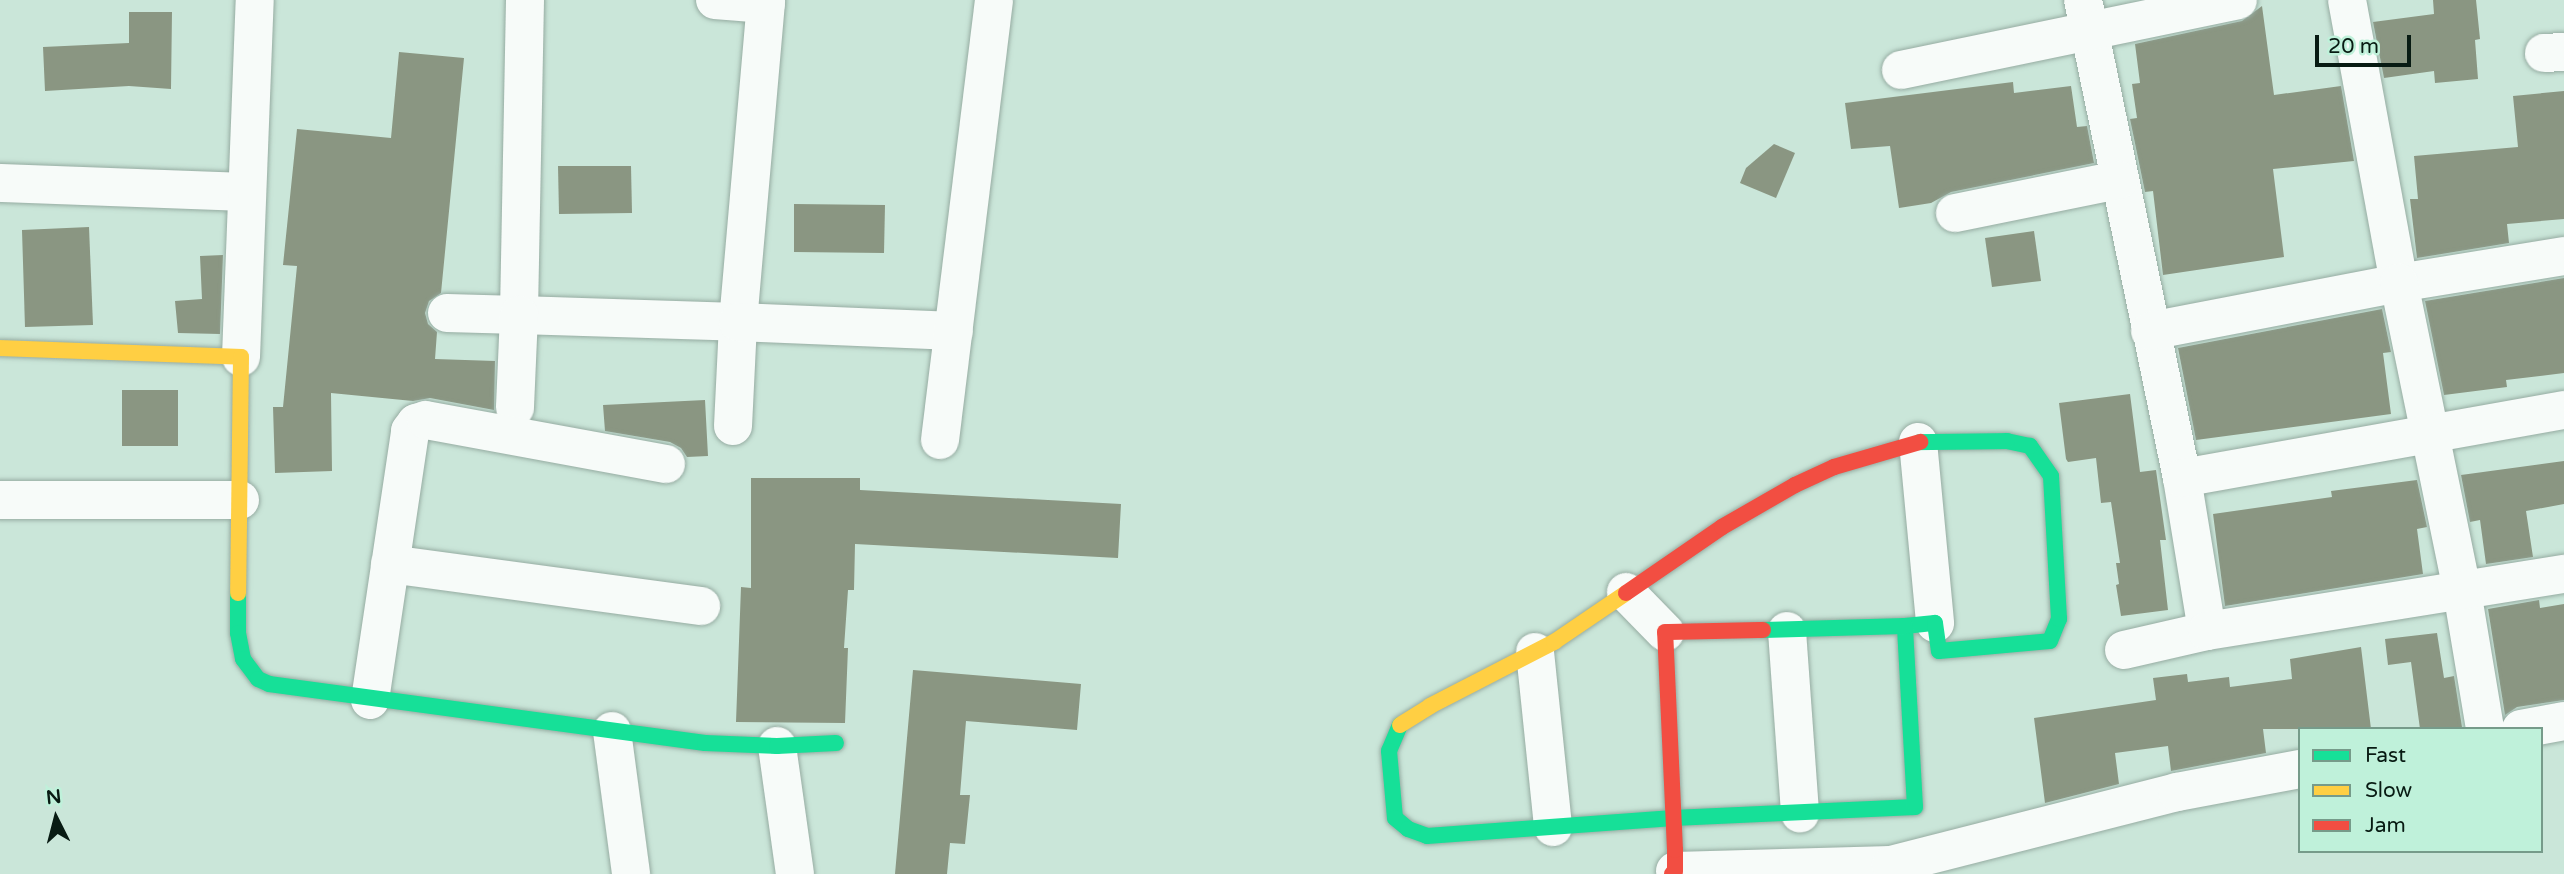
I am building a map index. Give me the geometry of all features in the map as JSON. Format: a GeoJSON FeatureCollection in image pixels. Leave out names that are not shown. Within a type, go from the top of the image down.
{"type":"FeatureCollection","features":[{"type":"Feature","properties":{"kind":"street"},"geometry":{"type":"LineString","coordinates":[[255,0],[241,357],[238,633],[247,666],[258,679],[270,684],[370,700],[705,743],[777,746],[836,743]]}},
{"type":"Feature","properties":{"kind":"street"},"geometry":{"type":"LineString","coordinates":[[515,408],[525,0]]}},
{"type":"Feature","properties":{"kind":"street"},"geometry":{"type":"LineString","coordinates":[[715,0],[766,2],[738,322],[733,426]]}},
{"type":"Feature","properties":{"kind":"street"},"geometry":{"type":"LineString","coordinates":[[940,440],[994,0]]}},
{"type":"Feature","properties":{"kind":"street"},"geometry":{"type":"LineString","coordinates":[[1901,70],[2086,17],[2238,0]]}},
{"type":"Feature","properties":{"kind":"street"},"geometry":{"type":"LineString","coordinates":[[2347,0],[2399,283],[2462,592],[2485,727]]}},
{"type":"Feature","properties":{"kind":"street"},"geometry":{"type":"LineString","coordinates":[[2086,17],[2182,478],[2207,631]]}},
{"type":"Feature","properties":{"kind":"street"},"geometry":{"type":"LineString","coordinates":[[1955,213],[2119,180]]}},
{"type":"Feature","properties":{"kind":"street"},"geometry":{"type":"LineString","coordinates":[[0,183],[247,192]]}},
{"type":"Feature","properties":{"kind":"street"},"geometry":{"type":"LineString","coordinates":[[2150,331],[2399,283],[2564,256]]}},
{"type":"Feature","properties":{"kind":"street"},"geometry":{"type":"LineString","coordinates":[[447,313],[954,331]]}},
{"type":"Feature","properties":{"kind":"street"},"geometry":{"type":"LineString","coordinates":[[0,348],[241,357]]}},
{"type":"Feature","properties":{"kind":"street"},"geometry":{"type":"LineString","coordinates":[[2182,478],[2564,410]]}},
{"type":"Feature","properties":{"kind":"street"},"geometry":{"type":"LineString","coordinates":[[370,700],[410,431],[416,423],[426,420],[666,464]]}},
{"type":"Feature","properties":{"kind":"street"},"geometry":{"type":"LineString","coordinates":[[1914,807],[1673,818],[1427,836],[1408,829],[1395,818],[1388,751],[1398,727],[1430,706],[1554,642],[1723,527],[1795,485],[1834,467],[1918,442],[2007,441],[2030,446],[2051,476],[2059,619],[2050,641],[1939,651],[1920,624]]}},
{"type":"Feature","properties":{"kind":"street"},"geometry":{"type":"LineString","coordinates":[[1906,862],[1914,807],[1920,624],[1918,442]]}},
{"type":"Feature","properties":{"kind":"street"},"geometry":{"type":"LineString","coordinates":[[0,500],[240,500]]}},
{"type":"Feature","properties":{"kind":"street"},"geometry":{"type":"LineString","coordinates":[[390,564],[701,606]]}},
{"type":"Feature","properties":{"kind":"street"},"geometry":{"type":"LineString","coordinates":[[2124,650],[2207,631],[2564,574]]}},
{"type":"Feature","properties":{"kind":"street"},"geometry":{"type":"LineString","coordinates":[[1626,592],[1665,632],[1673,873],[1891,865],[2177,792],[2298,769]]}},
{"type":"Feature","properties":{"kind":"street"},"geometry":{"type":"LineString","coordinates":[[1665,632],[1787,631],[1920,624]]}},
{"type":"Feature","properties":{"kind":"street"},"geometry":{"type":"LineString","coordinates":[[1787,631],[1800,814]]}},
{"type":"Feature","properties":{"kind":"street"},"geometry":{"type":"LineString","coordinates":[[1535,652],[1553,827]]}},
{"type":"Feature","properties":{"kind":"street"},"geometry":{"type":"LineString","coordinates":[[2533,727],[2564,722]]}},
{"type":"Feature","properties":{"kind":"street"},"geometry":{"type":"LineString","coordinates":[[612,731],[631,874]]}},
{"type":"Feature","properties":{"kind":"street"},"geometry":{"type":"LineString","coordinates":[[777,746],[795,874]]}},
{"type":"Feature","properties":{"kind":"building"},"geometry":{"type":"Polygon","coordinates":[[[2433,0],[2476,0],[2480,39],[2475,40],[2478,79],[2435,83],[2434,71],[2384,78],[2373,22],[2434,14],[2433,0]]]}},
{"type":"Feature","properties":{"kind":"building"},"geometry":{"type":"Polygon","coordinates":[[[2262,6],[2274,95],[2341,86],[2354,161],[2273,169],[2284,257],[2163,275],[2153,191],[2145,192],[2130,119],[2137,118],[2132,84],[2140,83],[2135,44],[2242,21],[2262,6]]]}},
{"type":"Feature","properties":{"kind":"building"},"geometry":{"type":"Polygon","coordinates":[[[129,12],[172,12],[171,89],[129,86],[45,91],[43,47],[129,43],[129,12]]]}},
{"type":"Feature","properties":{"kind":"building"},"geometry":{"type":"Polygon","coordinates":[[[399,52],[464,58],[441,293],[429,301],[425,313],[428,324],[437,332],[435,359],[495,361],[494,410],[430,398],[413,401],[331,393],[332,471],[275,473],[273,407],[283,407],[297,266],[283,265],[297,129],[391,138],[399,52]]]}},
{"type":"Feature","properties":{"kind":"building"},"geometry":{"type":"Polygon","coordinates":[[[2013,82],[2014,93],[2071,86],[2077,127],[2087,126],[2094,163],[1951,192],[1931,203],[1899,208],[1890,146],[1851,149],[1845,103],[2013,82]]]}},
{"type":"Feature","properties":{"kind":"building"},"geometry":{"type":"Polygon","coordinates":[[[2564,91],[2564,219],[2507,224],[2509,243],[2417,258],[2410,199],[2418,199],[2414,156],[2518,147],[2513,96],[2564,91]]]}},
{"type":"Feature","properties":{"kind":"building"},"geometry":{"type":"Polygon","coordinates":[[[1774,144],[1795,153],[1776,198],[1740,183],[1746,168],[1774,144]]]}},
{"type":"Feature","properties":{"kind":"building"},"geometry":{"type":"Polygon","coordinates":[[[558,166],[631,166],[632,213],[559,214],[558,166]]]}},
{"type":"Feature","properties":{"kind":"building"},"geometry":{"type":"Polygon","coordinates":[[[794,204],[885,205],[884,253],[794,252],[794,204]]]}},
{"type":"Feature","properties":{"kind":"building"},"geometry":{"type":"Polygon","coordinates":[[[89,227],[93,325],[25,327],[22,230],[89,227]]]}},
{"type":"Feature","properties":{"kind":"building"},"geometry":{"type":"Polygon","coordinates":[[[2034,231],[2041,281],[1992,287],[1985,238],[2034,231]]]}},
{"type":"Feature","properties":{"kind":"building"},"geometry":{"type":"Polygon","coordinates":[[[223,255],[220,334],[178,333],[175,301],[202,299],[200,256],[223,255]]]}},
{"type":"Feature","properties":{"kind":"building"},"geometry":{"type":"Polygon","coordinates":[[[2564,278],[2564,373],[2506,380],[2507,387],[2444,395],[2425,301],[2564,278]]]}},
{"type":"Feature","properties":{"kind":"building"},"geometry":{"type":"Polygon","coordinates":[[[2382,309],[2391,352],[2383,353],[2391,414],[2196,440],[2178,348],[2382,309]]]}},
{"type":"Feature","properties":{"kind":"building"},"geometry":{"type":"Polygon","coordinates":[[[122,390],[178,390],[178,446],[122,446],[122,390]]]}},
{"type":"Feature","properties":{"kind":"building"},"geometry":{"type":"Polygon","coordinates":[[[2130,394],[2140,472],[2156,470],[2166,540],[2160,540],[2168,610],[2121,616],[2116,585],[2119,584],[2116,563],[2120,563],[2111,502],[2101,503],[2096,458],[2068,462],[2066,459],[2059,403],[2130,394]]]}},
{"type":"Feature","properties":{"kind":"building"},"geometry":{"type":"Polygon","coordinates":[[[705,400],[708,456],[687,457],[681,448],[670,442],[605,431],[603,405],[705,400]]]}},
{"type":"Feature","properties":{"kind":"building"},"geometry":{"type":"Polygon","coordinates":[[[2564,461],[2564,504],[2526,511],[2533,557],[2486,564],[2480,520],[2470,522],[2461,475],[2564,461]]]}},
{"type":"Feature","properties":{"kind":"building"},"geometry":{"type":"Polygon","coordinates":[[[751,478],[860,478],[860,490],[1121,504],[1118,558],[855,544],[854,590],[848,590],[844,648],[848,648],[845,723],[736,722],[741,587],[751,588],[751,478]]]}},
{"type":"Feature","properties":{"kind":"building"},"geometry":{"type":"Polygon","coordinates":[[[2417,480],[2427,527],[2417,529],[2423,574],[2225,606],[2213,514],[2332,497],[2331,491],[2417,480]]]}},
{"type":"Feature","properties":{"kind":"building"},"geometry":{"type":"Polygon","coordinates":[[[2539,600],[2540,608],[2564,604],[2564,700],[2517,707],[2505,715],[2488,609],[2539,600]]]}},
{"type":"Feature","properties":{"kind":"building"},"geometry":{"type":"Polygon","coordinates":[[[2437,633],[2444,678],[2454,676],[2462,727],[2420,727],[2411,662],[2388,665],[2385,639],[2437,633]]]}},
{"type":"Feature","properties":{"kind":"building"},"geometry":{"type":"Polygon","coordinates":[[[2361,647],[2371,727],[2263,729],[2266,753],[2171,771],[2168,746],[2115,753],[2119,784],[2045,803],[2034,718],[2156,700],[2153,678],[2187,674],[2188,682],[2229,677],[2230,687],[2292,679],[2290,659],[2361,647]]]}},
{"type":"Feature","properties":{"kind":"building"},"geometry":{"type":"Polygon","coordinates":[[[913,670],[1081,684],[1077,730],[966,721],[960,795],[970,795],[965,844],[950,843],[947,874],[895,874],[913,670]]]}},
{"type":"Feature","properties":{"kind":"traffic: fast"},"geometry":{"type":"LineString","coordinates":[[1905,626],[1935,623],[1939,651],[2050,641],[2059,619],[2051,476],[2030,446],[2007,441],[1920,442]]}},
{"type":"Feature","properties":{"kind":"traffic: fast"},"geometry":{"type":"LineString","coordinates":[[238,593],[238,633],[243,659],[258,679],[269,684],[705,743],[777,746],[836,743]]}},
{"type":"Feature","properties":{"kind":"traffic: fast"},"geometry":{"type":"LineString","coordinates":[[1400,725],[1389,751],[1395,818],[1408,829],[1427,836],[1673,818],[1915,807],[1905,626],[1763,630]]}},
{"type":"Feature","properties":{"kind":"traffic: slow"},"geometry":{"type":"LineString","coordinates":[[0,348],[241,357],[238,593]]}},
{"type":"Feature","properties":{"kind":"traffic: slow"},"geometry":{"type":"LineString","coordinates":[[1400,725],[1430,706],[1554,642],[1626,593]]}},
{"type":"Feature","properties":{"kind":"traffic: jam"},"geometry":{"type":"LineString","coordinates":[[1626,593],[1722,527],[1795,485],[1834,467],[1920,442]]}},
{"type":"Feature","properties":{"kind":"traffic: jam"},"geometry":{"type":"LineString","coordinates":[[1672,874],[1675,871],[1675,850],[1665,632],[1763,630]]}}]}
